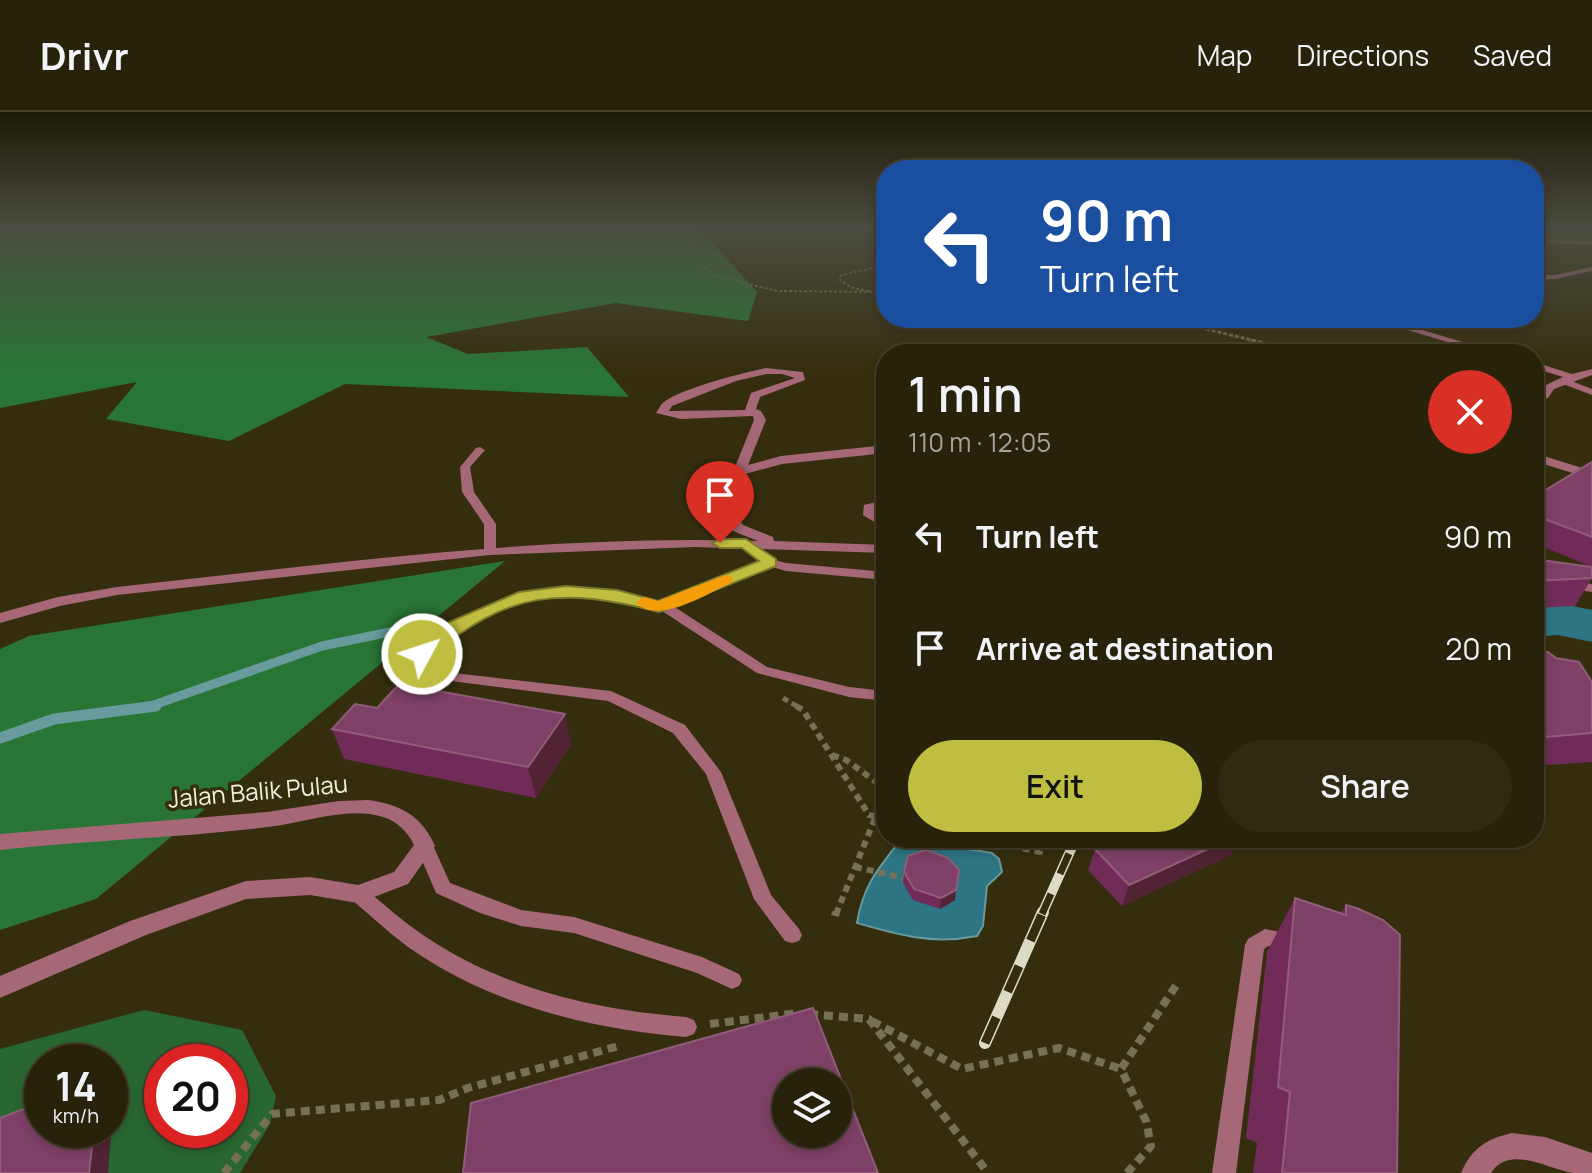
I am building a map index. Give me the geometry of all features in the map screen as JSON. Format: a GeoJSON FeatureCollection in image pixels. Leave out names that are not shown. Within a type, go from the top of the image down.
{"type":"FeatureCollection","features":[{"type":"Feature","properties":{"kind":"street"},"geometry":{"type":"LineString","coordinates":[[1407,328],[1463,344]]}},
{"type":"Feature","properties":{"kind":"street"},"geometry":{"type":"LineString","coordinates":[[1544,369],[1569,379]]}},
{"type":"Feature","properties":{"kind":"street"},"geometry":{"type":"LineString","coordinates":[[757,413],[714,412],[673,417],[662,413],[668,404],[742,375],[772,371],[799,374],[800,380],[755,395],[750,410],[757,413],[760,420],[725,509],[738,528],[777,544]]}},
{"type":"Feature","properties":{"kind":"street"},"geometry":{"type":"LineString","coordinates":[[1544,396],[1550,387],[1592,372]]}},
{"type":"Feature","properties":{"kind":"street"},"geometry":{"type":"LineString","coordinates":[[738,472],[781,460],[876,450]]}},
{"type":"Feature","properties":{"kind":"street"},"geometry":{"type":"LineString","coordinates":[[1544,460],[1592,475]]}},
{"type":"Feature","properties":{"kind":"street"},"geometry":{"type":"LineString","coordinates":[[1,613],[117,591],[490,551],[746,544],[876,549]]}},
{"type":"Feature","properties":{"kind":"street"},"geometry":{"type":"LineString","coordinates":[[1544,581],[1585,587]]}},
{"type":"Feature","properties":{"kind":"street","name":"Jalan Balik Pulau"},"geometry":{"type":"LineString","coordinates":[[0,842],[99,831],[269,819],[349,808],[382,809],[407,820],[420,831],[425,846]]}},
{"type":"Feature","properties":{"kind":"street"},"geometry":{"type":"LineString","coordinates":[[0,987],[138,928],[246,890],[310,886],[358,894],[401,878],[425,846]]}},
{"type":"Feature","properties":{"kind":"street"},"geometry":{"type":"LineString","coordinates":[[1475,1173],[1480,1163],[1497,1148],[1521,1146],[1552,1151],[1592,1167]]}},
{"type":"Feature","properties":{"kind":"lane"},"geometry":{"type":"LineString","coordinates":[[1569,379],[1592,392]]}},
{"type":"Feature","properties":{"kind":"lane"},"geometry":{"type":"LineString","coordinates":[[480,450],[465,467],[468,492],[490,524],[490,551]]}},
{"type":"Feature","properties":{"kind":"lane"},"geometry":{"type":"LineString","coordinates":[[876,505],[868,507],[869,515],[876,521]]}},
{"type":"Feature","properties":{"kind":"lane"},"geometry":{"type":"LineString","coordinates":[[746,544],[771,563],[804,570],[876,575]]}},
{"type":"Feature","properties":{"kind":"lane"},"geometry":{"type":"LineString","coordinates":[[659,607],[771,563]]}},
{"type":"Feature","properties":{"kind":"lane"},"geometry":{"type":"LineString","coordinates":[[1545,567],[1585,587]]}},
{"type":"Feature","properties":{"kind":"lane"},"geometry":{"type":"LineString","coordinates":[[792,935],[763,899],[713,772],[679,729],[611,696],[432,675],[422,654],[455,626],[525,595],[566,591],[617,595],[667,608],[762,670],[849,692],[876,695]]}},
{"type":"Feature","properties":{"kind":"lane"},"geometry":{"type":"LineString","coordinates":[[425,846],[443,888],[472,901],[521,918],[574,925],[702,966],[732,980]]}},
{"type":"Feature","properties":{"kind":"lane"},"geometry":{"type":"LineString","coordinates":[[358,894],[426,948],[494,983],[607,1018],[634,1024],[686,1027]]}},
{"type":"Feature","properties":{"kind":"lane"},"geometry":{"type":"LineString","coordinates":[[1224,1173],[1255,945],[1265,937],[1279,937],[1306,947]]}},
{"type":"Feature","properties":{"kind":"path"},"geometry":{"type":"LineString","coordinates":[[714,276],[777,291],[876,292]]}},
{"type":"Feature","properties":{"kind":"path"},"geometry":{"type":"LineString","coordinates":[[843,276],[840,280],[853,288],[876,291]]}},
{"type":"Feature","properties":{"kind":"path"},"geometry":{"type":"LineString","coordinates":[[1202,328],[1270,344]]}},
{"type":"Feature","properties":{"kind":"path"},"geometry":{"type":"LineString","coordinates":[[1247,344],[1254,340]]}},
{"type":"Feature","properties":{"kind":"path"},"geometry":{"type":"LineString","coordinates":[[778,696],[803,710],[869,815],[876,816],[835,916]]}},
{"type":"Feature","properties":{"kind":"path"},"geometry":{"type":"LineString","coordinates":[[831,755],[845,757],[858,771],[876,783]]}},
{"type":"Feature","properties":{"kind":"path"},"geometry":{"type":"LineString","coordinates":[[1022,848],[1040,852],[1041,848]]}},
{"type":"Feature","properties":{"kind":"path"},"geometry":{"type":"LineString","coordinates":[[855,867],[904,878]]}},
{"type":"Feature","properties":{"kind":"path"},"geometry":{"type":"LineString","coordinates":[[1121,1069],[1177,984]]}},
{"type":"Feature","properties":{"kind":"path"},"geometry":{"type":"LineString","coordinates":[[686,1027],[790,1013],[869,1019],[962,1069],[1059,1048],[1121,1069],[1146,1121],[1151,1146],[1127,1173]]}},
{"type":"Feature","properties":{"kind":"path"},"geometry":{"type":"LineString","coordinates":[[869,1019],[988,1173]]}},
{"type":"Feature","properties":{"kind":"path"},"geometry":{"type":"LineString","coordinates":[[224,1173],[272,1114],[439,1100],[468,1088],[628,1043]]}},
{"type":"Feature","properties":{"kind":"green space"},"geometry":{"type":"Polygon","coordinates":[[[0,276],[742,276],[757,292],[748,321],[616,303],[426,337],[468,354],[587,347],[629,397],[345,384],[229,441],[106,419],[137,382],[0,408],[0,276]]]}},
{"type":"Feature","properties":{"kind":"green space"},"geometry":{"type":"Polygon","coordinates":[[[505,561],[96,899],[0,930],[0,649],[29,636],[505,561]]]}},
{"type":"Feature","properties":{"kind":"green space"},"geometry":{"type":"Polygon","coordinates":[[[144,1010],[242,1030],[276,1096],[270,1124],[240,1173],[0,1173],[0,1049],[144,1010]]]}},
{"type":"Feature","properties":{"kind":"water"},"geometry":{"type":"Polygon","coordinates":[[[894,848],[961,848],[992,853],[999,859],[1002,872],[987,886],[983,926],[977,936],[930,939],[857,923],[867,888],[894,848]]]}},
{"type":"Feature","properties":{"kind":"building"},"geometry":{"type":"Polygon","coordinates":[[[1592,462],[1592,537],[1544,519],[1544,491],[1592,462]]]}},
{"type":"Feature","properties":{"kind":"building"},"geometry":{"type":"Polygon","coordinates":[[[1544,560],[1592,567],[1592,578],[1544,580],[1544,560]]]}},
{"type":"Feature","properties":{"kind":"building"},"geometry":{"type":"Polygon","coordinates":[[[1544,652],[1556,658],[1579,662],[1592,682],[1592,733],[1544,737],[1544,652]]]}},
{"type":"Feature","properties":{"kind":"building"},"geometry":{"type":"Polygon","coordinates":[[[399,684],[565,714],[528,767],[332,729],[355,704],[377,708],[399,684]]]}},
{"type":"Feature","properties":{"kind":"building"},"geometry":{"type":"Polygon","coordinates":[[[1097,848],[1210,848],[1129,885],[1095,849],[1097,848]]]}},
{"type":"Feature","properties":{"kind":"building"},"geometry":{"type":"Polygon","coordinates":[[[926,850],[948,858],[959,870],[956,890],[941,898],[914,889],[904,872],[908,856],[926,850]]]}},
{"type":"Feature","properties":{"kind":"building"},"geometry":{"type":"Polygon","coordinates":[[[1295,898],[1346,915],[1346,905],[1359,909],[1383,920],[1400,935],[1397,1173],[1282,1173],[1290,1092],[1278,1087],[1295,898]]]}},
{"type":"Feature","properties":{"kind":"building"},"geometry":{"type":"Polygon","coordinates":[[[813,1008],[837,1068],[772,1068],[772,1148],[852,1148],[852,1107],[878,1173],[463,1173],[471,1103],[813,1008]]]}},
{"type":"Feature","properties":{"kind":"building"},"geometry":{"type":"Polygon","coordinates":[[[24,1109],[24,1148],[92,1148],[89,1173],[0,1173],[0,1118],[24,1109]]]}},
{"type":"Feature","properties":{"kind":"waterway"},"geometry":{"type":"LineString","coordinates":[[1544,620],[1558,619],[1592,626]]}},
{"type":"Feature","properties":{"kind":"waterway"},"geometry":{"type":"LineString","coordinates":[[148,707],[322,646],[419,626]]}},
{"type":"Feature","properties":{"kind":"waterway"},"geometry":{"type":"LineString","coordinates":[[148,707],[156,706]]}},
{"type":"Feature","properties":{"kind":"waterway"},"geometry":{"type":"LineString","coordinates":[[0,738],[54,719],[148,707]]}},
{"type":"Feature","properties":{"kind":"railway"},"geometry":{"type":"LineString","coordinates":[[1042,914],[1072,848]]}},
{"type":"Feature","properties":{"kind":"railway"},"geometry":{"type":"LineString","coordinates":[[985,1043],[1043,912]]}},
{"type":"Feature","properties":{"kind":"slow traffic"},"geometry":{"type":"LineString","coordinates":[[644,603],[659,607],[725,580]]}},
{"type":"Feature","properties":{"kind":"route"},"geometry":{"type":"LineString","coordinates":[[422,654],[455,626],[525,595],[566,591],[617,595],[659,607],[771,563],[746,544],[720,543]]}}]}
